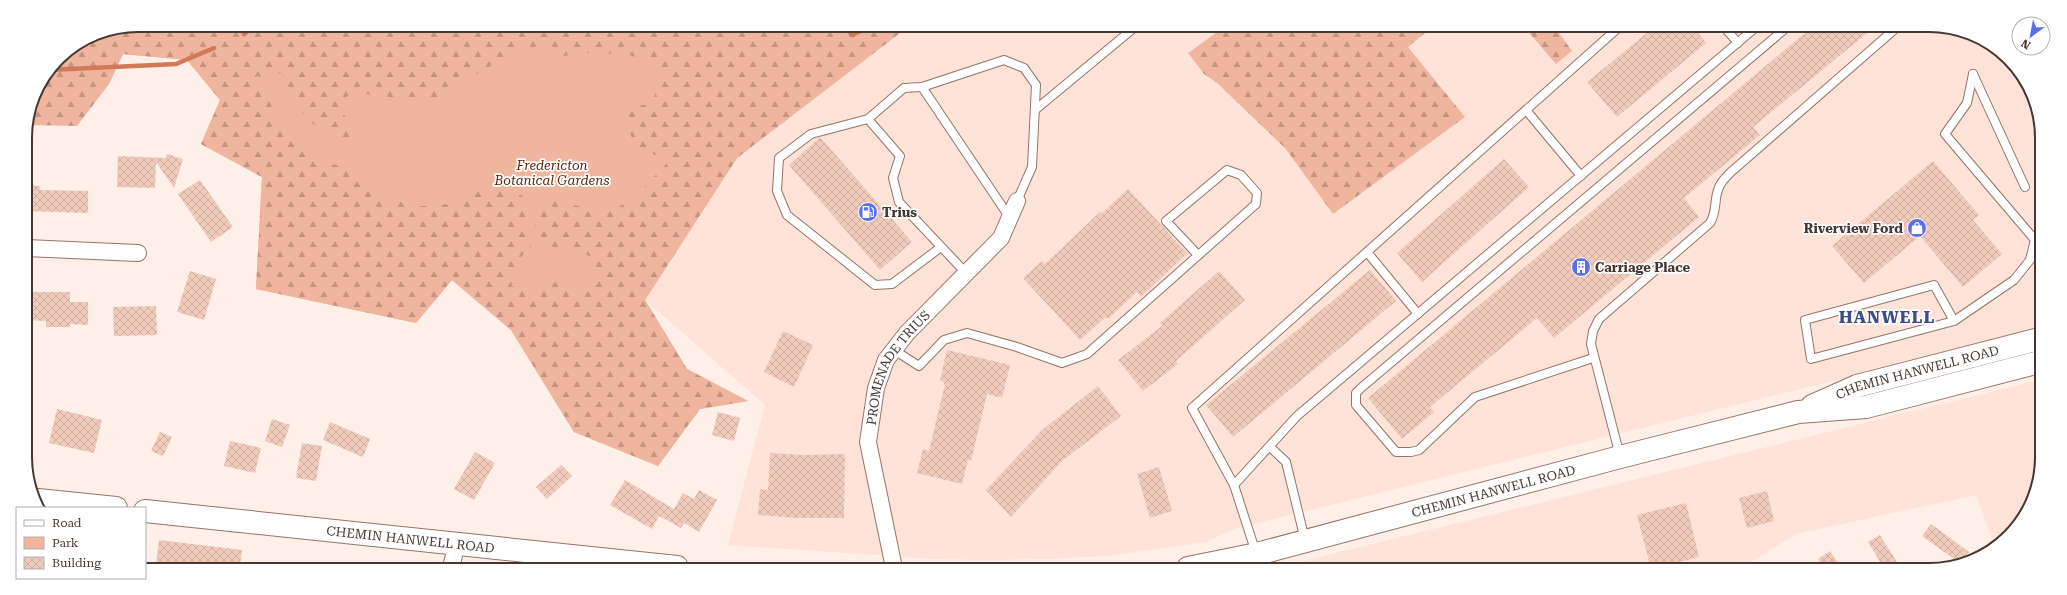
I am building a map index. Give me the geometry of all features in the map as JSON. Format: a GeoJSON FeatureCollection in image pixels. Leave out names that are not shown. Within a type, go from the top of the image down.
{"type":"FeatureCollection","features":[{"type":"Feature","properties":{"kind":"main road","name":"CHEMIN HANWELL ROAD"},"geometry":{"type":"LineString","coordinates":[[1239,563],[1259,561],[1306,540],[1620,457],[1798,412],[1857,386],[2035,340]]}},
{"type":"Feature","properties":{"kind":"main road","name":"CHEMIN HANWELL ROAD"},"geometry":{"type":"LineString","coordinates":[[1798,412],[1866,407],[2035,363]]}},
{"type":"Feature","properties":{"kind":"main road"},"geometry":{"type":"LineString","coordinates":[[42,500],[106,507]]}},
{"type":"Feature","properties":{"kind":"main road","name":"CHEMIN HANWELL ROAD"},"geometry":{"type":"LineString","coordinates":[[146,511],[639,563]]}},
{"type":"Feature","properties":{"kind":"street","name":"PROMENADE TRIUS"},"geometry":{"type":"LineString","coordinates":[[893,563],[868,442],[876,388],[886,360],[907,333],[1001,238],[1018,201]]}},
{"type":"Feature","properties":{"kind":"street"},"geometry":{"type":"LineString","coordinates":[[32,248],[138,253]]}},
{"type":"Feature","properties":{"kind":"street"},"geometry":{"type":"LineString","coordinates":[[451,563],[457,544]]}},
{"type":"Feature","properties":{"kind":"lane"},"geometry":{"type":"LineString","coordinates":[[1035,110],[1129,32]]}},
{"type":"Feature","properties":{"kind":"lane"},"geometry":{"type":"LineString","coordinates":[[1259,561],[1234,485],[1192,408],[1614,32]]}},
{"type":"Feature","properties":{"kind":"lane"},"geometry":{"type":"LineString","coordinates":[[1728,32],[1738,43]]}},
{"type":"Feature","properties":{"kind":"lane"},"geometry":{"type":"LineString","coordinates":[[1234,485],[1297,416],[1750,32]]}},
{"type":"Feature","properties":{"kind":"lane"},"geometry":{"type":"LineString","coordinates":[[1593,358],[1475,397],[1418,450],[1411,452],[1396,452],[1356,404],[1356,393],[1361,388],[1781,32]]}},
{"type":"Feature","properties":{"kind":"lane"},"geometry":{"type":"LineString","coordinates":[[1620,457],[1593,358],[1591,344],[1592,331],[1599,319],[1710,223],[1715,216],[1718,191],[1721,182],[1892,32]]}},
{"type":"Feature","properties":{"kind":"lane"},"geometry":{"type":"LineString","coordinates":[[941,247],[892,284],[875,285],[787,215],[777,191],[778,158],[810,134],[868,119],[904,88],[922,87],[1004,60],[1024,68],[1036,84],[1032,167],[1018,201]]}},
{"type":"Feature","properties":{"kind":"lane"},"geometry":{"type":"LineString","coordinates":[[1954,321],[1934,285],[1805,320],[1811,359],[1954,321],[2014,280],[2030,260],[2035,240],[1945,134],[1967,103],[1973,74],[2025,187]]}},
{"type":"Feature","properties":{"kind":"lane"},"geometry":{"type":"LineString","coordinates":[[922,87],[1010,218]]}},
{"type":"Feature","properties":{"kind":"lane"},"geometry":{"type":"LineString","coordinates":[[1526,110],[1581,176]]}},
{"type":"Feature","properties":{"kind":"lane"},"geometry":{"type":"LineString","coordinates":[[868,119],[900,156],[893,178],[900,202],[966,274]]}},
{"type":"Feature","properties":{"kind":"lane"},"geometry":{"type":"LineString","coordinates":[[894,350],[919,366],[944,340],[967,333],[1062,363],[1087,354],[1198,256],[1256,204],[1258,193],[1241,175],[1227,170],[1166,221],[1198,256]]}},
{"type":"Feature","properties":{"kind":"lane"},"geometry":{"type":"LineString","coordinates":[[1366,252],[1418,314]]}},
{"type":"Feature","properties":{"kind":"lane"},"geometry":{"type":"LineString","coordinates":[[1270,446],[1286,462],[1306,540]]}},
{"type":"Feature","properties":{"kind":"shaded area"},"geometry":{"type":"Polygon","coordinates":[[[901,32],[1217,32],[1188,53],[1204,74],[1217,83],[1285,148],[1333,214],[1408,47],[1426,32],[1943,33],[1969,40],[1982,46],[1999,58],[2017,79],[2029,104],[2035,131],[2035,331],[1234,529],[1206,542],[1108,556],[988,560],[933,559],[728,545],[765,405],[645,300],[737,158],[901,32]]]}},
{"type":"Feature","properties":{"kind":"shaded area"},"geometry":{"type":"Polygon","coordinates":[[[2035,381],[2035,457],[2031,484],[2024,504],[2017,516],[2009,527],[1993,541],[1976,495],[1796,534],[1750,563],[1295,563],[2035,381]]]}},
{"type":"Feature","properties":{"kind":"green space","name":"Fredericton Botanical Gardens"},"geometry":{"type":"Polygon","coordinates":[[[138,32],[901,32],[737,158],[645,300],[687,369],[748,401],[700,409],[658,466],[574,432],[511,330],[452,280],[416,323],[256,289],[262,177],[201,144],[220,100],[187,60],[123,54],[109,84],[45,88],[58,68],[79,50],[98,40],[117,34],[138,32]]]}},
{"type":"Feature","properties":{"kind":"green space","name":"Fredericton Botanical Gardens"},"geometry":{"type":"Polygon","coordinates":[[[901,32],[737,158],[645,300],[687,369],[748,401],[700,409],[658,466],[574,432],[511,330],[452,280],[416,323],[256,289],[262,177],[201,144],[220,100],[187,60],[123,54],[109,84],[77,126],[33,125],[40,98],[46,85],[58,68],[79,50],[98,40],[124,33],[901,32]],[[529,48],[480,71],[453,93],[424,101],[364,94],[347,96],[343,114],[353,125],[352,140],[336,140],[308,120],[286,92],[282,72],[268,78],[256,76],[263,84],[278,123],[313,156],[342,167],[371,194],[382,198],[400,201],[410,207],[458,203],[481,189],[507,189],[519,194],[528,200],[531,250],[521,256],[515,265],[511,280],[512,286],[531,291],[556,282],[579,288],[594,282],[592,257],[569,248],[538,252],[534,212],[540,197],[608,213],[635,197],[669,161],[635,146],[621,110],[652,103],[662,75],[644,60],[627,54],[589,53],[563,56],[529,48]]]}},
{"type":"Feature","properties":{"kind":"green space"},"geometry":{"type":"Polygon","coordinates":[[[1217,32],[1426,32],[1408,47],[1465,117],[1333,214],[1285,148],[1217,83],[1204,74],[1188,53],[1217,32]]]}},
{"type":"Feature","properties":{"kind":"green space"},"geometry":{"type":"Polygon","coordinates":[[[1528,32],[1560,32],[1572,51],[1556,64],[1528,32]]]}},
{"type":"Feature","properties":{"kind":"building"},"geometry":{"type":"Polygon","coordinates":[[[1648,32],[1697,32],[1706,43],[1617,117],[1587,82],[1648,32]]]}},
{"type":"Feature","properties":{"kind":"building","name":"Carriage Place"},"geometry":{"type":"Polygon","coordinates":[[[1806,32],[1868,32],[1753,127],[1760,135],[1684,198],[1699,217],[1554,338],[1537,318],[1430,407],[1434,412],[1402,439],[1368,398],[1806,32]]]}},
{"type":"Feature","properties":{"kind":"building"},"geometry":{"type":"Polygon","coordinates":[[[820,137],[912,242],[880,270],[789,165],[820,137]]]}},
{"type":"Feature","properties":{"kind":"building"},"geometry":{"type":"Polygon","coordinates":[[[167,154],[183,159],[174,188],[156,162],[155,188],[117,187],[118,156],[166,158],[167,154]]]}},
{"type":"Feature","properties":{"kind":"building"},"geometry":{"type":"Polygon","coordinates":[[[1504,159],[1529,187],[1422,282],[1397,253],[1504,159]]]}},
{"type":"Feature","properties":{"kind":"building","name":"Riverview Ford"},"geometry":{"type":"Polygon","coordinates":[[[1933,161],[1979,215],[1973,220],[2002,254],[1963,287],[1920,236],[1864,283],[1832,246],[1933,161]]]}},
{"type":"Feature","properties":{"kind":"building"},"geometry":{"type":"Polygon","coordinates":[[[200,180],[233,227],[211,242],[178,194],[200,180]]]}},
{"type":"Feature","properties":{"kind":"building"},"geometry":{"type":"Polygon","coordinates":[[[32,185],[40,186],[40,190],[88,191],[88,213],[32,211],[32,185]]]}},
{"type":"Feature","properties":{"kind":"building"},"geometry":{"type":"Polygon","coordinates":[[[1128,189],[1187,253],[1141,297],[1137,292],[1108,319],[1106,317],[1080,340],[1023,278],[1042,261],[1045,264],[1100,212],[1101,214],[1128,189]]]}},
{"type":"Feature","properties":{"kind":"building"},"geometry":{"type":"Polygon","coordinates":[[[1370,270],[1396,301],[1233,437],[1206,405],[1370,270]]]}},
{"type":"Feature","properties":{"kind":"building"},"geometry":{"type":"Polygon","coordinates":[[[190,271],[216,279],[204,320],[177,312],[190,271]]]}},
{"type":"Feature","properties":{"kind":"building"},"geometry":{"type":"Polygon","coordinates":[[[1219,271],[1245,300],[1176,361],[1178,364],[1143,391],[1118,360],[1162,326],[1160,323],[1219,271]]]}},
{"type":"Feature","properties":{"kind":"building"},"geometry":{"type":"Polygon","coordinates":[[[32,292],[70,292],[70,302],[88,302],[88,325],[70,324],[70,327],[46,327],[46,321],[32,320],[32,292]]]}},
{"type":"Feature","properties":{"kind":"building"},"geometry":{"type":"Polygon","coordinates":[[[156,306],[157,335],[114,336],[113,307],[156,306]]]}},
{"type":"Feature","properties":{"kind":"building"},"geometry":{"type":"Polygon","coordinates":[[[783,331],[813,345],[794,387],[764,372],[783,331]]]}},
{"type":"Feature","properties":{"kind":"building"},"geometry":{"type":"Polygon","coordinates":[[[947,350],[1010,365],[1002,398],[987,394],[971,461],[968,460],[962,484],[917,473],[923,449],[929,451],[945,384],[940,380],[947,350]]]}},
{"type":"Feature","properties":{"kind":"building"},"geometry":{"type":"Polygon","coordinates":[[[1098,386],[1121,416],[1062,461],[1011,517],[986,490],[1042,430],[1098,386]]]}},
{"type":"Feature","properties":{"kind":"building"},"geometry":{"type":"Polygon","coordinates":[[[57,409],[102,420],[94,453],[49,443],[57,409]]]}},
{"type":"Feature","properties":{"kind":"building"},"geometry":{"type":"Polygon","coordinates":[[[718,412],[740,418],[734,441],[712,435],[718,412]]]}},
{"type":"Feature","properties":{"kind":"building"},"geometry":{"type":"Polygon","coordinates":[[[272,419],[290,425],[282,447],[265,441],[272,419]]]}},
{"type":"Feature","properties":{"kind":"building"},"geometry":{"type":"Polygon","coordinates":[[[330,422],[370,439],[363,457],[323,440],[330,422]]]}},
{"type":"Feature","properties":{"kind":"building"},"geometry":{"type":"Polygon","coordinates":[[[160,432],[172,437],[163,456],[151,451],[160,432]]]}},
{"type":"Feature","properties":{"kind":"building"},"geometry":{"type":"Polygon","coordinates":[[[230,441],[261,448],[255,473],[224,466],[230,441]]]}},
{"type":"Feature","properties":{"kind":"building"},"geometry":{"type":"Polygon","coordinates":[[[302,443],[322,446],[316,481],[296,478],[302,443]]]}},
{"type":"Feature","properties":{"kind":"building"},"geometry":{"type":"Polygon","coordinates":[[[475,452],[495,463],[474,500],[454,489],[475,452]]]}},
{"type":"Feature","properties":{"kind":"building"},"geometry":{"type":"Polygon","coordinates":[[[770,453],[803,455],[845,454],[844,518],[798,518],[758,515],[760,489],[768,490],[770,453]]]}},
{"type":"Feature","properties":{"kind":"building"},"geometry":{"type":"Polygon","coordinates":[[[561,465],[572,476],[547,499],[536,487],[561,465]]]}},
{"type":"Feature","properties":{"kind":"building"},"geometry":{"type":"Polygon","coordinates":[[[1159,467],[1172,511],[1150,518],[1137,474],[1159,467]]]}},
{"type":"Feature","properties":{"kind":"building"},"geometry":{"type":"Polygon","coordinates":[[[625,480],[674,509],[683,493],[694,499],[699,490],[717,500],[699,532],[684,523],[681,528],[659,516],[652,529],[610,505],[625,480]]]}},
{"type":"Feature","properties":{"kind":"building"},"geometry":{"type":"Polygon","coordinates":[[[1767,491],[1774,521],[1747,528],[1739,498],[1767,491]]]}},
{"type":"Feature","properties":{"kind":"building"},"geometry":{"type":"Polygon","coordinates":[[[1686,503],[1699,557],[1675,563],[1649,563],[1637,515],[1686,503]]]}},
{"type":"Feature","properties":{"kind":"building"},"geometry":{"type":"Polygon","coordinates":[[[1931,524],[1969,552],[1966,556],[1955,560],[1922,536],[1931,524]]]}},
{"type":"Feature","properties":{"kind":"building"},"geometry":{"type":"Polygon","coordinates":[[[1880,535],[1898,563],[1881,563],[1868,542],[1880,535]]]}},
{"type":"Feature","properties":{"kind":"building"},"geometry":{"type":"Polygon","coordinates":[[[159,540],[242,550],[240,563],[156,563],[159,540]]]}},
{"type":"Feature","properties":{"kind":"building"},"geometry":{"type":"Polygon","coordinates":[[[1830,551],[1838,563],[1821,563],[1818,559],[1830,551]]]}},
{"type":"Feature","properties":{"kind":"waterway"},"geometry":{"type":"LineString","coordinates":[[850,32],[852,35],[858,32]]}},
{"type":"Feature","properties":{"kind":"waterway"},"geometry":{"type":"LineString","coordinates":[[57,70],[176,64],[214,48]]}},
{"type":"Feature","properties":{"kind":"place","name":"Trius"},"geometry":{"type":"Point","coordinates":[868,212]}},
{"type":"Feature","properties":{"kind":"place","name":"Riverview Ford"},"geometry":{"type":"Point","coordinates":[1917,228]}},
{"type":"Feature","properties":{"kind":"place","name":"Carriage Place"},"geometry":{"type":"Point","coordinates":[1581,267]}},
{"type":"Feature","properties":{"kind":"district","name":"HANWELL"},"geometry":{"type":"Point","coordinates":[1887,317]}}]}
